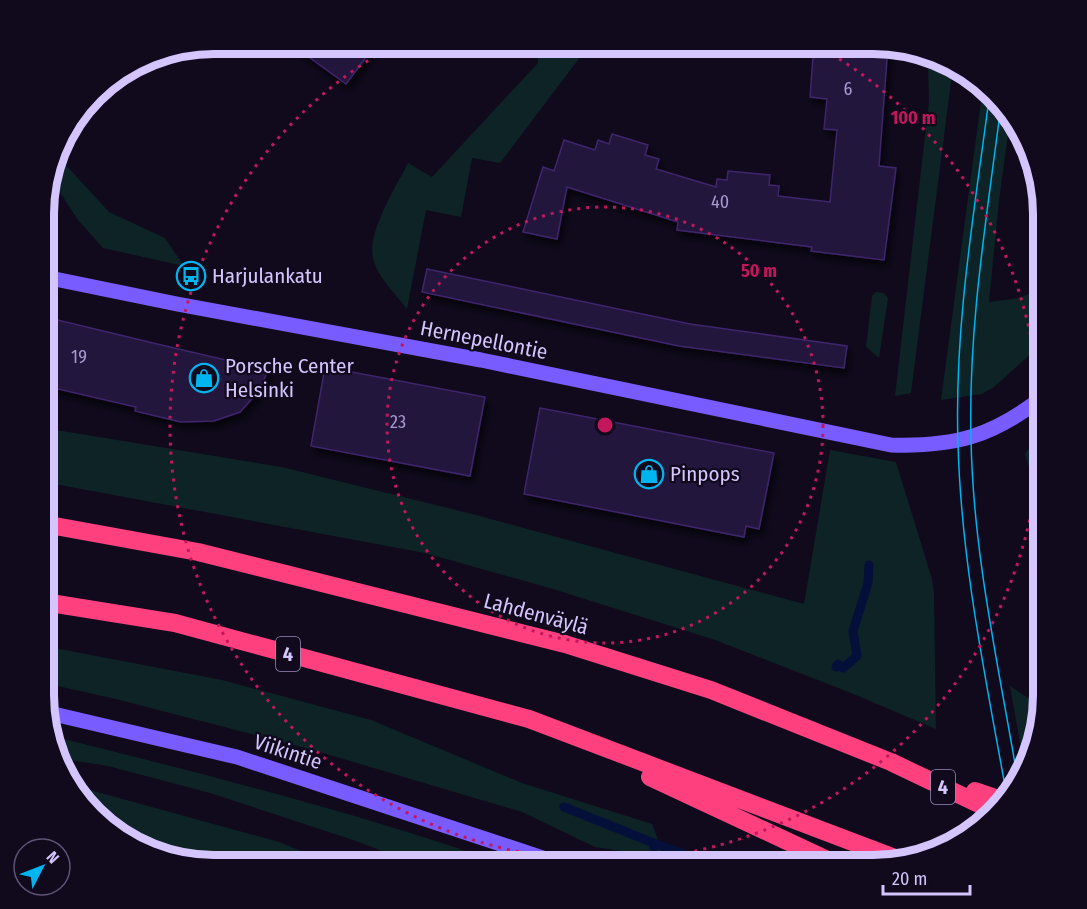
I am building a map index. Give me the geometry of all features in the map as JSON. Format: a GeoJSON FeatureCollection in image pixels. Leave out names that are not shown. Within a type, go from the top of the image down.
{"type":"FeatureCollection","features":[{"type":"Feature","properties":{"kind":"highway","name":"Lahdenväylä"},"geometry":{"type":"LineString","coordinates":[[54,526],[198,552],[565,644],[711,690],[891,762],[986,807]]}},
{"type":"Feature","properties":{"kind":"highway","name":"4"},"geometry":{"type":"LineString","coordinates":[[54,604],[175,623],[529,719],[886,855]]}},
{"type":"Feature","properties":{"kind":"highway"},"geometry":{"type":"LineString","coordinates":[[529,719],[815,855]]}},
{"type":"Feature","properties":{"kind":"highway"},"geometry":{"type":"LineString","coordinates":[[891,762],[995,798]]}},
{"type":"Feature","properties":{"kind":"street","name":"Hernepellontie"},"geometry":{"type":"LineString","coordinates":[[54,279],[177,304],[482,360],[891,445],[915,446],[943,443],[991,431],[1018,417],[1033,405]]}},
{"type":"Feature","properties":{"kind":"street","name":"Viikintie"},"geometry":{"type":"LineString","coordinates":[[55,714],[237,757],[534,855]]}},
{"type":"Feature","properties":{"kind":"street","name":"Viikintie"},"geometry":{"type":"LineString","coordinates":[[513,848],[527,855]]}},
{"type":"Feature","properties":{"kind":"green space"},"geometry":{"type":"Polygon","coordinates":[[[538,54],[582,54],[500,163],[472,158],[461,217],[426,210],[407,309],[375,265],[372,247],[378,223],[408,163],[432,177],[538,63],[538,54]]]}},
{"type":"Feature","properties":{"kind":"green space"},"geometry":{"type":"Polygon","coordinates":[[[927,64],[952,75],[911,393],[895,396],[929,101],[927,64]]]}},
{"type":"Feature","properties":{"kind":"green space"},"geometry":{"type":"Polygon","coordinates":[[[982,97],[1009,130],[989,302],[1019,298],[1033,292],[1033,352],[994,387],[982,394],[941,400],[982,97]]]}},
{"type":"Feature","properties":{"kind":"green space"},"geometry":{"type":"Polygon","coordinates":[[[64,161],[109,212],[165,238],[184,266],[103,248],[78,220],[56,187],[64,161]]]}},
{"type":"Feature","properties":{"kind":"green space"},"geometry":{"type":"Polygon","coordinates":[[[876,292],[884,293],[888,298],[879,358],[866,347],[872,296],[876,292]]]}},
{"type":"Feature","properties":{"kind":"green space"},"geometry":{"type":"Polygon","coordinates":[[[54,430],[282,467],[476,515],[804,604],[830,450],[896,462],[932,579],[936,729],[715,640],[553,589],[425,553],[54,484],[54,430]]]}},
{"type":"Feature","properties":{"kind":"green space"},"geometry":{"type":"Polygon","coordinates":[[[1033,442],[1033,479],[1025,454],[1033,442]]]}},
{"type":"Feature","properties":{"kind":"green space"},"geometry":{"type":"Polygon","coordinates":[[[54,648],[222,680],[371,720],[522,783],[652,824],[664,855],[646,855],[595,847],[522,812],[313,750],[54,685],[54,648]]]}},
{"type":"Feature","properties":{"kind":"green space"},"geometry":{"type":"Polygon","coordinates":[[[1010,686],[1033,701],[1030,726],[1022,753],[1010,686]]]}},
{"type":"Feature","properties":{"kind":"green space"},"geometry":{"type":"Polygon","coordinates":[[[60,738],[338,811],[478,855],[392,855],[210,793],[108,766],[68,760],[60,738]]]}},
{"type":"Feature","properties":{"kind":"green space"},"geometry":{"type":"Polygon","coordinates":[[[84,788],[279,842],[311,855],[214,855],[173,850],[153,843],[125,828],[101,808],[84,788]]]}},
{"type":"Feature","properties":{"kind":"building"},"geometry":{"type":"Polygon","coordinates":[[[305,54],[368,54],[346,84],[305,54]]]}},
{"type":"Feature","properties":{"kind":"building"},"geometry":{"type":"Polygon","coordinates":[[[813,54],[887,54],[879,166],[896,168],[884,260],[811,251],[812,247],[677,230],[678,222],[567,187],[557,239],[523,232],[543,167],[554,171],[564,140],[595,150],[598,140],[609,144],[612,134],[648,145],[645,155],[659,159],[656,169],[716,187],[717,179],[727,180],[728,171],[770,175],[769,185],[779,186],[778,196],[830,202],[837,130],[824,129],[827,99],[810,97],[813,54]]]}},
{"type":"Feature","properties":{"kind":"building"},"geometry":{"type":"Polygon","coordinates":[[[427,269],[690,324],[847,346],[844,368],[679,346],[422,292],[427,269]]]}},
{"type":"Feature","properties":{"kind":"building"},"geometry":{"type":"Polygon","coordinates":[[[54,319],[268,370],[259,391],[240,412],[214,421],[181,422],[135,411],[136,407],[54,388],[54,319]]]}},
{"type":"Feature","properties":{"kind":"building"},"geometry":{"type":"Polygon","coordinates":[[[325,367],[485,397],[470,476],[311,446],[325,367]]]}},
{"type":"Feature","properties":{"kind":"building","name":"Pinpops"},"geometry":{"type":"Polygon","coordinates":[[[540,408],[774,453],[759,529],[746,526],[744,537],[524,494],[540,408]]]}},
{"type":"Feature","properties":{"kind":"waterway"},"geometry":{"type":"LineString","coordinates":[[836,667],[838,664],[843,668],[857,656],[853,631],[868,583],[869,565]]}},
{"type":"Feature","properties":{"kind":"waterway"},"geometry":{"type":"LineString","coordinates":[[564,807],[656,844]]}},
{"type":"Feature","properties":{"kind":"waterway"},"geometry":{"type":"LineString","coordinates":[[654,847],[656,844],[687,855]]}},
{"type":"Feature","properties":{"kind":"tram line"},"geometry":{"type":"LineString","coordinates":[[988,104],[962,311],[958,443],[969,576],[1005,785]]}},
{"type":"Feature","properties":{"kind":"tram line"},"geometry":{"type":"LineString","coordinates":[[1000,116],[975,313],[971,439],[982,568],[1015,767]]}},
{"type":"Feature","properties":{"kind":"place","name":"Harjulankatu"},"geometry":{"type":"Point","coordinates":[191,276]}},
{"type":"Feature","properties":{"kind":"place","name":"Porsche Center Helsinki"},"geometry":{"type":"Point","coordinates":[204,378]}},
{"type":"Feature","properties":{"kind":"place","name":"Pinpops"},"geometry":{"type":"Point","coordinates":[649,474]}}]}
